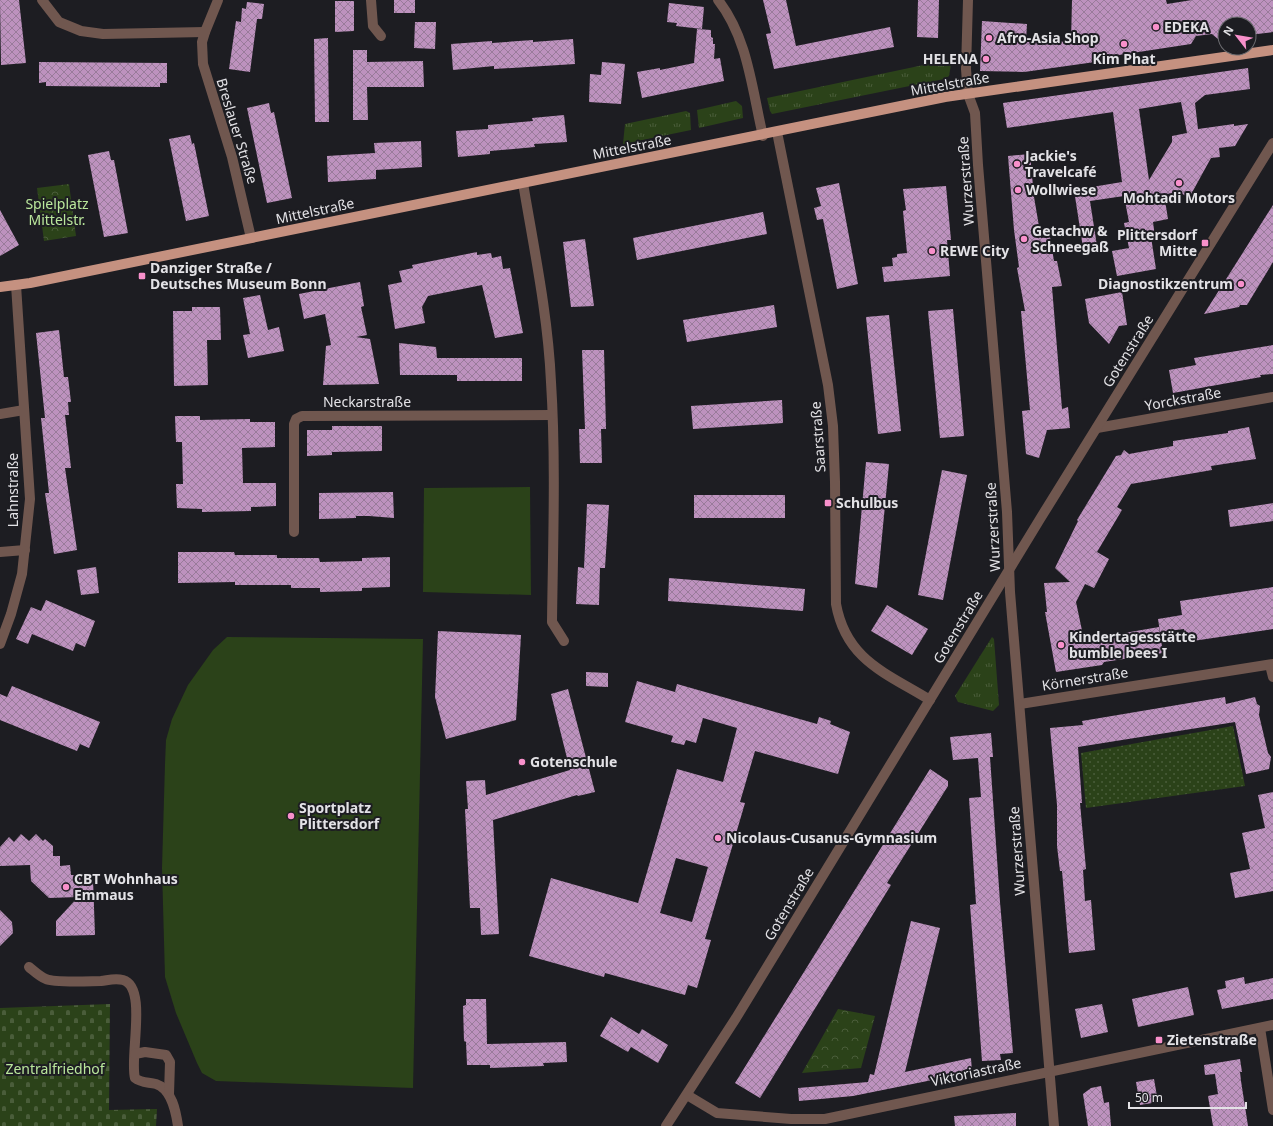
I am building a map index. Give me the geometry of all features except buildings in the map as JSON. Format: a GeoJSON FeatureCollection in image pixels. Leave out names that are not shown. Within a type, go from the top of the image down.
{"type":"FeatureCollection","features":[{"type":"Feature","properties":{"kind":"main road","name":"Mittelstraße"},"geometry":{"type":"LineString","coordinates":[[0,287],[968,94],[1273,50]]}},
{"type":"Feature","properties":{"kind":"street"},"geometry":{"type":"LineString","coordinates":[[42,0],[59,22],[81,31],[103,34],[205,32]]}},
{"type":"Feature","properties":{"kind":"street","name":"Breslauer Straße"},"geometry":{"type":"LineString","coordinates":[[218,0],[202,42],[203,64],[232,157],[251,238]]}},
{"type":"Feature","properties":{"kind":"street"},"geometry":{"type":"LineString","coordinates":[[371,0],[373,26],[381,36]]}},
{"type":"Feature","properties":{"kind":"street"},"geometry":{"type":"LineString","coordinates":[[718,0],[731,18],[742,44],[763,136]]}},
{"type":"Feature","properties":{"kind":"street","name":"Wurzerstraße"},"geometry":{"type":"LineString","coordinates":[[968,0],[966,69],[968,94],[975,114],[1007,512],[1009,569],[1054,1126]]}},
{"type":"Feature","properties":{"kind":"street","name":"Saarstraße"},"geometry":{"type":"LineString","coordinates":[[777,132],[828,385],[833,426],[836,604],[838,618],[850,641],[862,657],[930,700]]}},
{"type":"Feature","properties":{"kind":"street","name":"Gotenstraße"},"geometry":{"type":"LineString","coordinates":[[666,1126],[688,1095],[1009,569],[1273,143]]}},
{"type":"Feature","properties":{"kind":"street"},"geometry":{"type":"LineString","coordinates":[[523,183],[546,330],[552,414],[554,482],[552,622],[564,641]]}},
{"type":"Feature","properties":{"kind":"street","name":"Lahnstraße"},"geometry":{"type":"LineString","coordinates":[[0,644],[17,593],[29,517],[30,483],[16,285]]}},
{"type":"Feature","properties":{"kind":"street","name":"Yorckstraße"},"geometry":{"type":"LineString","coordinates":[[1097,428],[1273,397]]}},
{"type":"Feature","properties":{"kind":"street"},"geometry":{"type":"LineString","coordinates":[[0,414],[24,410]]}},
{"type":"Feature","properties":{"kind":"street","name":"Neckarstraße"},"geometry":{"type":"LineString","coordinates":[[294,532],[294,424],[296,418],[302,416],[552,414]]}},
{"type":"Feature","properties":{"kind":"street"},"geometry":{"type":"LineString","coordinates":[[0,552],[25,550]]}},
{"type":"Feature","properties":{"kind":"street"},"geometry":{"type":"LineString","coordinates":[[1272,664],[1273,677]]}},
{"type":"Feature","properties":{"kind":"street","name":"Körnerstraße"},"geometry":{"type":"LineString","coordinates":[[1020,704],[1272,664]]}},
{"type":"Feature","properties":{"kind":"street"},"geometry":{"type":"LineString","coordinates":[[29,967],[48,980],[103,981],[118,979],[128,982],[135,992],[135,1054],[133,1063],[135,1078],[142,1082],[159,1086],[169,1094]]}},
{"type":"Feature","properties":{"kind":"street","name":"Viktoriastraße"},"geometry":{"type":"LineString","coordinates":[[688,1095],[717,1113],[791,1120],[825,1118],[1273,1025]]}},
{"type":"Feature","properties":{"kind":"street"},"geometry":{"type":"LineString","coordinates":[[1260,1028],[1273,1110]]}},
{"type":"Feature","properties":{"kind":"street"},"geometry":{"type":"LineString","coordinates":[[135,1054],[145,1052],[166,1055],[170,1062],[169,1094],[177,1116],[178,1126]]}},
{"type":"Feature","properties":{"kind":"green space"},"geometry":{"type":"Polygon","coordinates":[[[952,59],[949,76],[944,79],[772,114],[770,111],[767,98],[952,59]]]}},
{"type":"Feature","properties":{"kind":"green space"},"geometry":{"type":"Polygon","coordinates":[[[736,101],[742,106],[743,118],[699,128],[697,110],[736,101]]]}},
{"type":"Feature","properties":{"kind":"green space"},"geometry":{"type":"Polygon","coordinates":[[[686,111],[690,113],[691,130],[623,144],[625,124],[686,111]]]}},
{"type":"Feature","properties":{"kind":"green space","name":"Spielplatz Mittelstr."},"geometry":{"type":"Polygon","coordinates":[[[69,184],[76,236],[44,241],[37,188],[69,184]]]}},
{"type":"Feature","properties":{"kind":"green space"},"geometry":{"type":"Polygon","coordinates":[[[530,487],[531,595],[423,592],[424,488],[530,487]]]}},
{"type":"Feature","properties":{"kind":"green space","name":"Sportplatz Plittersdorf"},"geometry":{"type":"Polygon","coordinates":[[[227,637],[423,639],[413,1088],[216,1081],[202,1073],[176,1013],[165,977],[162,868],[166,740],[172,719],[188,685],[213,650],[227,637]]]}},
{"type":"Feature","properties":{"kind":"green space"},"geometry":{"type":"Polygon","coordinates":[[[992,637],[994,639],[999,705],[993,711],[958,702],[955,696],[992,637]]]}},
{"type":"Feature","properties":{"kind":"green space"},"geometry":{"type":"Polygon","coordinates":[[[1233,726],[1245,786],[1086,808],[1081,753],[1233,726]]]}},
{"type":"Feature","properties":{"kind":"green space","name":"Zentralfriedhof"},"geometry":{"type":"Polygon","coordinates":[[[110,1004],[109,1110],[157,1109],[156,1126],[0,1126],[0,1008],[110,1004]]]}},
{"type":"Feature","properties":{"kind":"green space"},"geometry":{"type":"Polygon","coordinates":[[[838,1009],[875,1016],[861,1068],[802,1073],[838,1009]]]}},
{"type":"Feature","properties":{"kind":"place","name":"EDEKA"},"geometry":{"type":"Point","coordinates":[1156,27]}},
{"type":"Feature","properties":{"kind":"place","name":"Afro-Asia Shop"},"geometry":{"type":"Point","coordinates":[989,38]}},
{"type":"Feature","properties":{"kind":"place","name":"Kim Phat"},"geometry":{"type":"Point","coordinates":[1124,44]}},
{"type":"Feature","properties":{"kind":"place","name":"HELENA"},"geometry":{"type":"Point","coordinates":[986,59]}},
{"type":"Feature","properties":{"kind":"place","name":"Jackie's Travelcafé"},"geometry":{"type":"Point","coordinates":[1017,164]}},
{"type":"Feature","properties":{"kind":"place","name":"Mohtadi Motors"},"geometry":{"type":"Point","coordinates":[1179,183]}},
{"type":"Feature","properties":{"kind":"place","name":"Wollwiese"},"geometry":{"type":"Point","coordinates":[1018,190]}},
{"type":"Feature","properties":{"kind":"place","name":"Getachw & Schneegaß"},"geometry":{"type":"Point","coordinates":[1024,239]}},
{"type":"Feature","properties":{"kind":"place","name":"Plittersdorf Mitte"},"geometry":{"type":"Point","coordinates":[1205,243]}},
{"type":"Feature","properties":{"kind":"place","name":"REWE City"},"geometry":{"type":"Point","coordinates":[932,251]}},
{"type":"Feature","properties":{"kind":"place","name":"Danziger Straße / Deutsches Museum Bonn"},"geometry":{"type":"Point","coordinates":[142,276]}},
{"type":"Feature","properties":{"kind":"place","name":"Diagnostikzentrum"},"geometry":{"type":"Point","coordinates":[1241,284]}},
{"type":"Feature","properties":{"kind":"place","name":"Schulbus"},"geometry":{"type":"Point","coordinates":[828,503]}},
{"type":"Feature","properties":{"kind":"place","name":"Kindertagesstätte bumble bees I"},"geometry":{"type":"Point","coordinates":[1061,645]}},
{"type":"Feature","properties":{"kind":"place","name":"Gotenschule"},"geometry":{"type":"Point","coordinates":[522,762]}},
{"type":"Feature","properties":{"kind":"place","name":"Sportplatz Plittersdorf"},"geometry":{"type":"Point","coordinates":[291,816]}},
{"type":"Feature","properties":{"kind":"place","name":"Nicolaus-Cusanus-Gymnasium"},"geometry":{"type":"Point","coordinates":[718,838]}},
{"type":"Feature","properties":{"kind":"place","name":"CBT Wohnhaus Emmaus"},"geometry":{"type":"Point","coordinates":[66,887]}},
{"type":"Feature","properties":{"kind":"place","name":"Zietenstraße"},"geometry":{"type":"Point","coordinates":[1159,1040]}}]}
